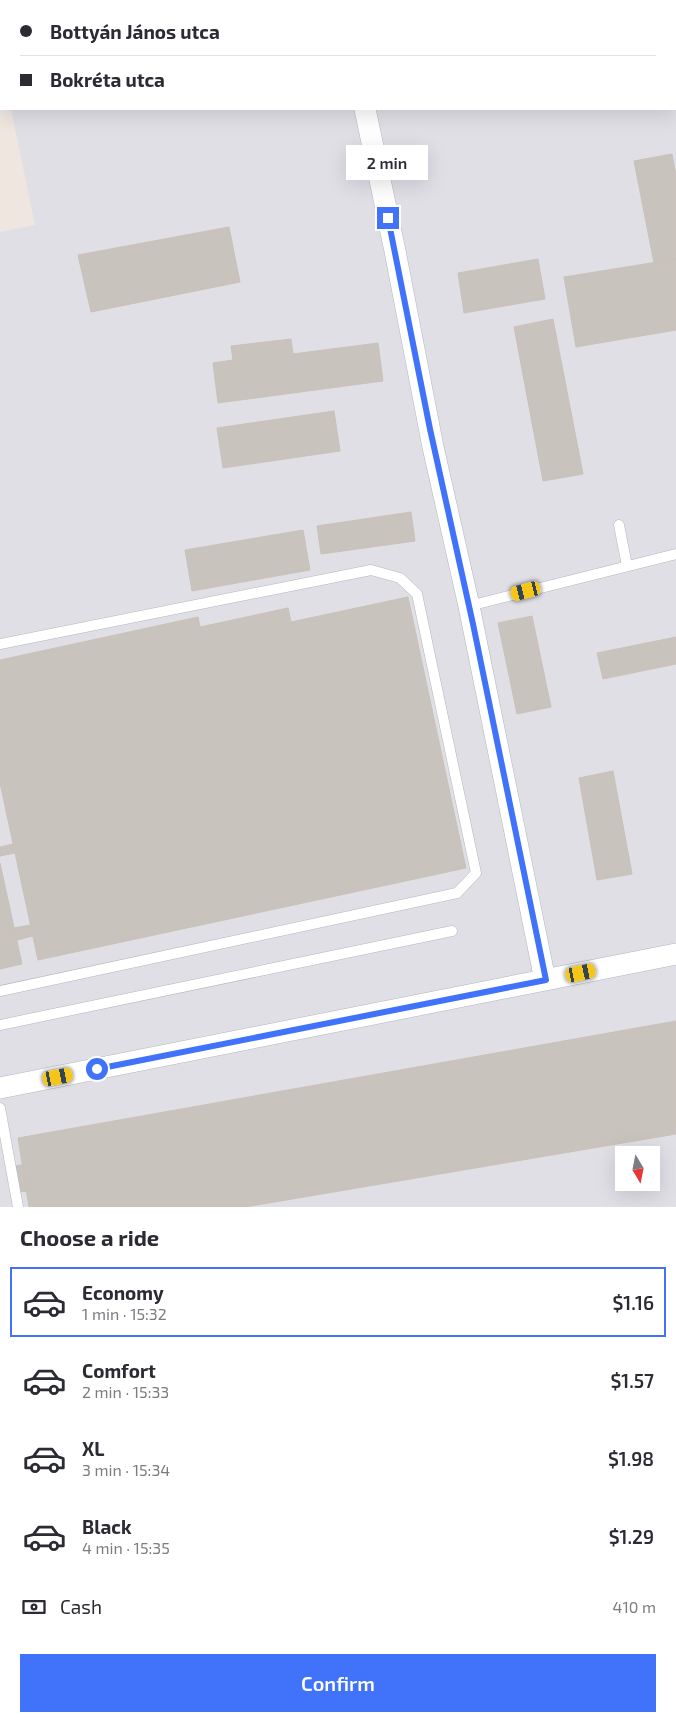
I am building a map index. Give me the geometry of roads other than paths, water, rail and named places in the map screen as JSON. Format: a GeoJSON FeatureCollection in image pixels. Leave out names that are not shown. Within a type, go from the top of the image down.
{"type":"FeatureCollection","features":[{"type":"Feature","properties":{"kind":"street"},"geometry":{"type":"LineString","coordinates":[[365,110],[546,980]]}},
{"type":"Feature","properties":{"kind":"street"},"geometry":{"type":"LineString","coordinates":[[0,1088],[676,954]]}},
{"type":"Feature","properties":{"kind":"lane"},"geometry":{"type":"LineString","coordinates":[[618,525],[627,566]]}},
{"type":"Feature","properties":{"kind":"lane"},"geometry":{"type":"LineString","coordinates":[[469,606],[676,554]]}},
{"type":"Feature","properties":{"kind":"lane"},"geometry":{"type":"LineString","coordinates":[[0,644],[371,570],[400,578],[417,594],[476,874],[457,893],[0,990]]}},
{"type":"Feature","properties":{"kind":"lane"},"geometry":{"type":"LineString","coordinates":[[0,1025],[452,931]]}},
{"type":"Feature","properties":{"kind":"lane"},"geometry":{"type":"LineString","coordinates":[[0,1108],[18,1207]]}}]}
